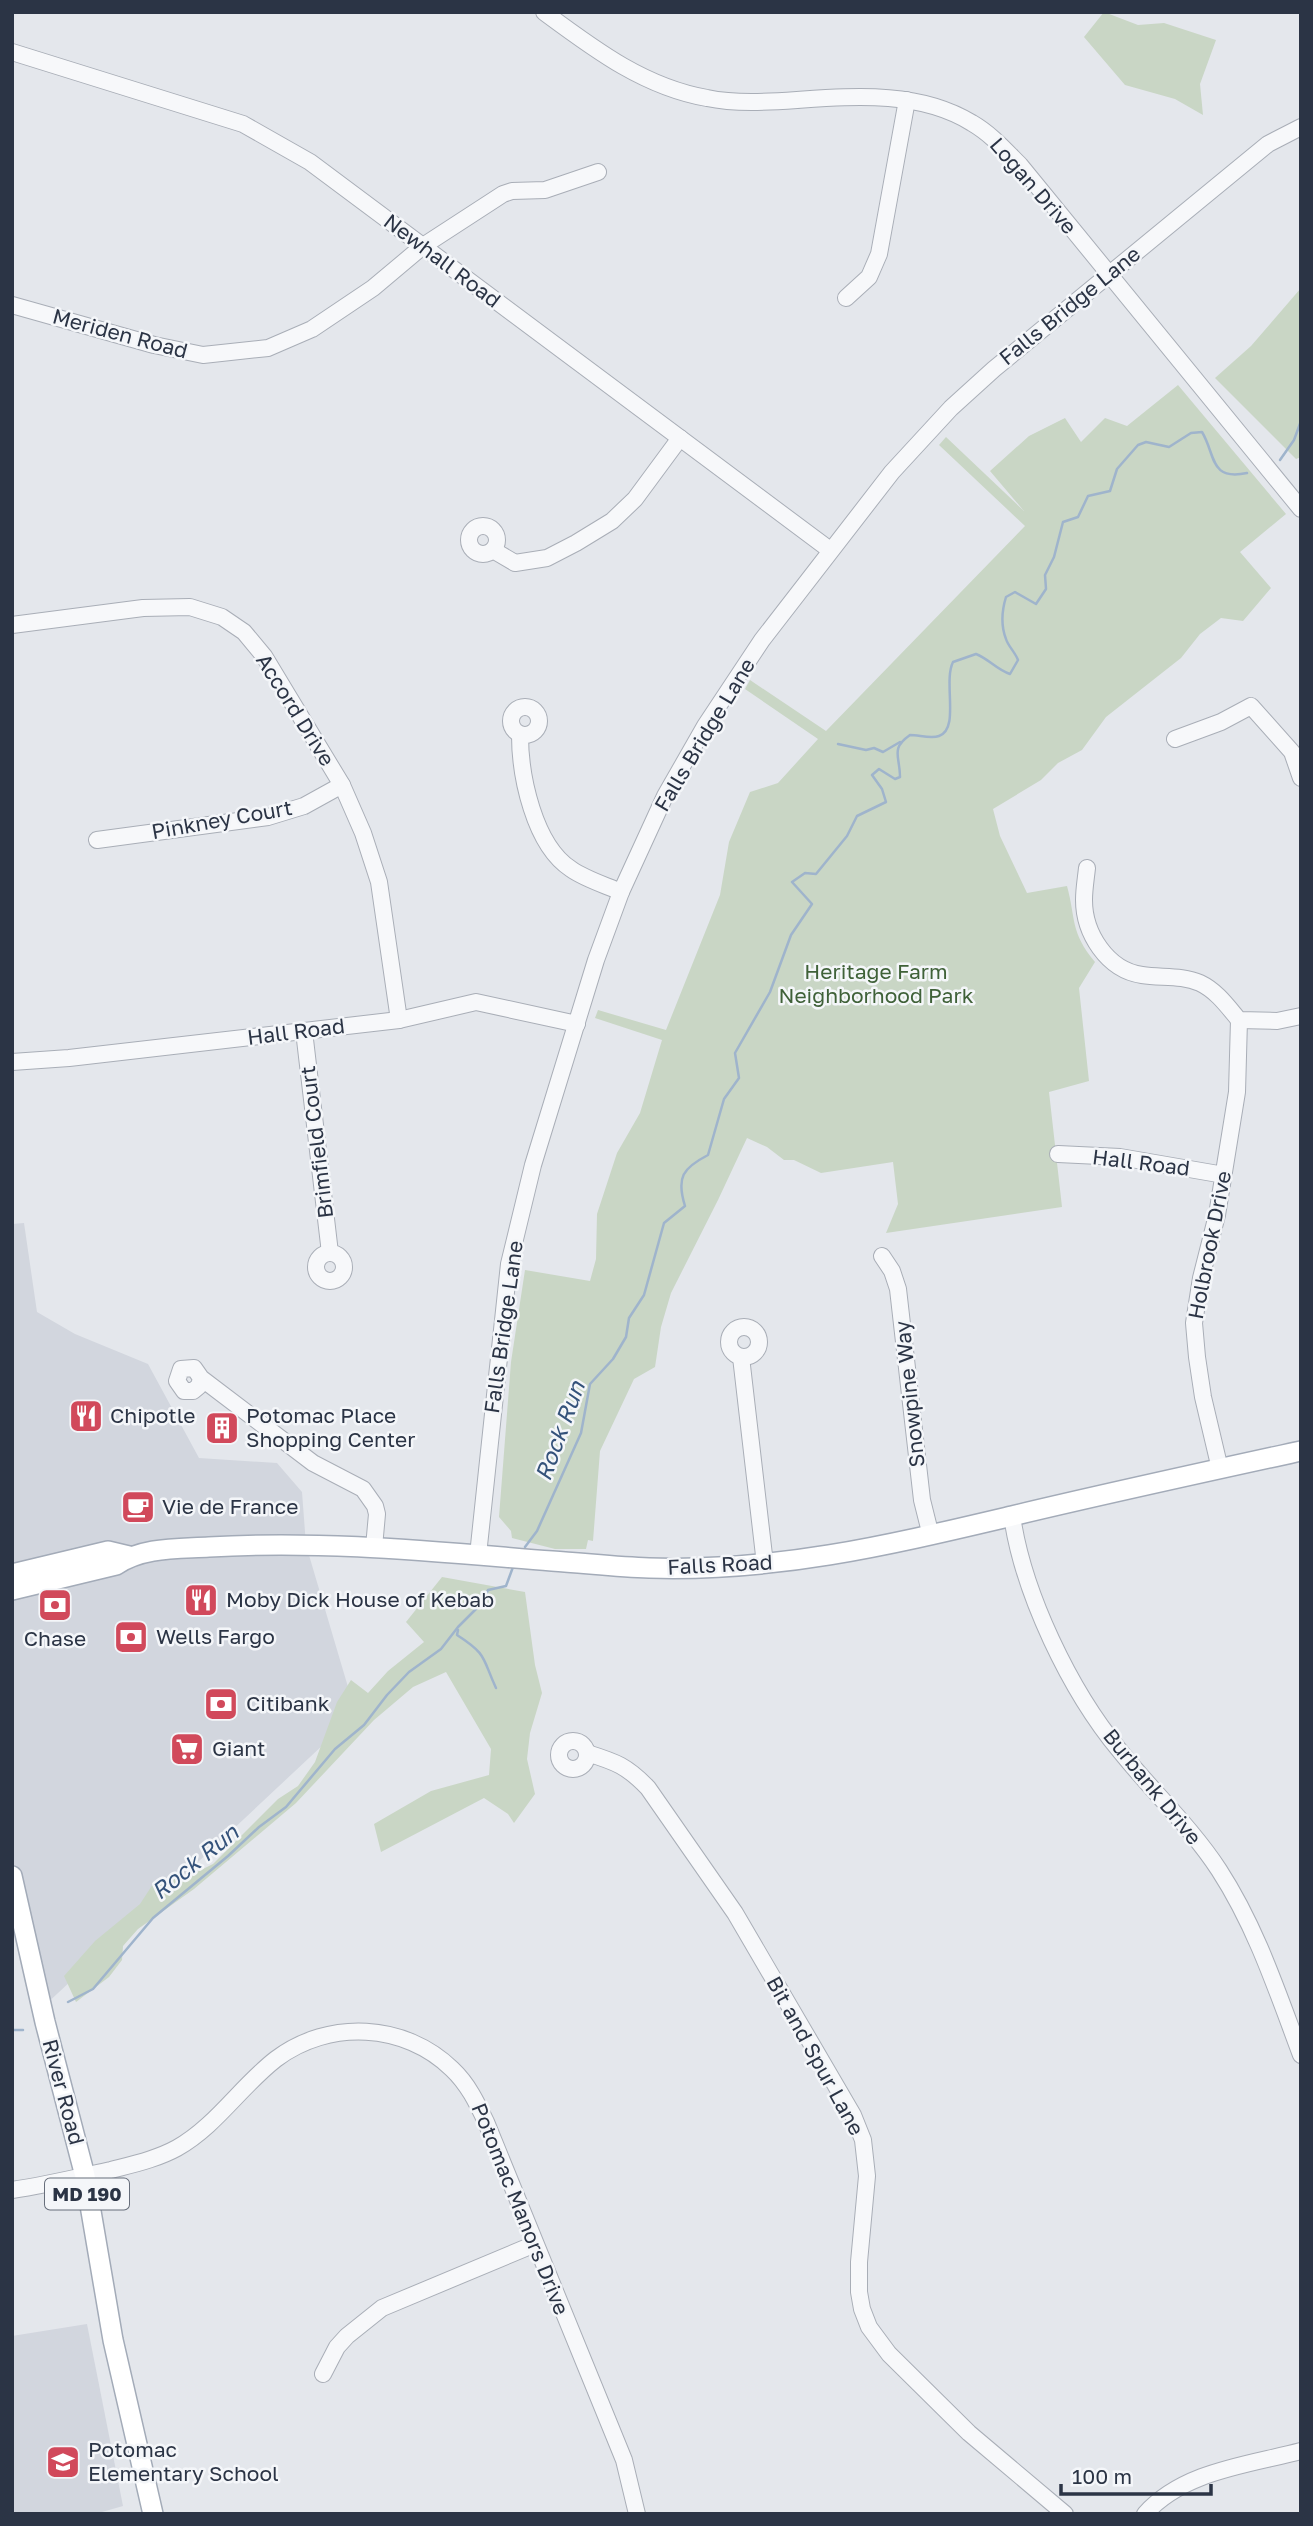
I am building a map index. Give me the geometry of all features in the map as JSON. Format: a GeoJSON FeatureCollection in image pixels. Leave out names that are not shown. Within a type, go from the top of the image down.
{"type":"FeatureCollection","features":[{"type":"Feature","properties":{"kind":"main road","name":"Falls Road"},"geometry":{"type":"LineString","coordinates":[[12,1590],[116,1565],[129,1556],[155,1550],[267,1544],[374,1547],[647,1568],[765,1564],[842,1554],[931,1536],[1301,1451]]}},
{"type":"Feature","properties":{"kind":"main road","name":"Falls Road"},"geometry":{"type":"LineString","coordinates":[[12,1574],[108,1551],[129,1556]]}},
{"type":"Feature","properties":{"kind":"main road","name":"River Road"},"geometry":{"type":"LineString","coordinates":[[12,1876],[45,2022],[85,2176],[113,2340],[153,2514]]}},
{"type":"Feature","properties":{"kind":"street","name":"Logan Drive"},"geometry":{"type":"LineString","coordinates":[[544,12],[586,43],[642,78],[706,98],[769,101],[858,96],[907,100],[951,111],[974,124],[997,141],[1020,165],[1301,509]]}},
{"type":"Feature","properties":{"kind":"street","name":"Newhall Road"},"geometry":{"type":"LineString","coordinates":[[12,52],[243,124],[310,162],[830,550]]}},
{"type":"Feature","properties":{"kind":"street"},"geometry":{"type":"LineString","coordinates":[[845,298],[869,277],[879,254],[907,100]]}},
{"type":"Feature","properties":{"kind":"street","name":"Falls Bridge Lane"},"geometry":{"type":"LineString","coordinates":[[478,1555],[509,1264],[533,1165],[596,960],[621,892],[665,796],[705,726],[762,640],[830,550],[892,472],[951,408],[993,369],[1268,144],[1301,127]]}},
{"type":"Feature","properties":{"kind":"street","name":"Meriden Road"},"geometry":{"type":"LineString","coordinates":[[12,304],[153,345],[203,355],[268,348],[312,330],[373,288],[423,246],[503,194],[512,191],[545,190],[598,172]]}},
{"type":"Feature","properties":{"kind":"street"},"geometry":{"type":"LineString","coordinates":[[493,550],[514,563],[547,558],[576,543],[624,511],[680,438]]}},
{"type":"Feature","properties":{"kind":"street","name":"Accord Drive"},"geometry":{"type":"LineString","coordinates":[[12,625],[143,608],[190,607],[222,617],[244,632],[264,656],[342,785],[363,833],[379,882],[399,1020]]}},
{"type":"Feature","properties":{"kind":"street"},"geometry":{"type":"LineString","coordinates":[[1174,739],[1221,722],[1251,706],[1292,752],[1301,778]]}},
{"type":"Feature","properties":{"kind":"street"},"geometry":{"type":"LineString","coordinates":[[520,735],[520,761],[537,825],[546,842],[571,870],[621,892]]}},
{"type":"Feature","properties":{"kind":"street","name":"Pinkney Court"},"geometry":{"type":"LineString","coordinates":[[97,840],[268,817],[304,806],[342,785]]}},
{"type":"Feature","properties":{"kind":"street"},"geometry":{"type":"LineString","coordinates":[[1087,868],[1084,902],[1087,918],[1096,943],[1119,967],[1135,974],[1180,978],[1202,984],[1224,1001],[1239,1020],[1277,1021],[1301,1016]]}},
{"type":"Feature","properties":{"kind":"street","name":"Hall Road"},"geometry":{"type":"LineString","coordinates":[[12,1062],[69,1058],[399,1020],[476,1002],[577,1024]]}},
{"type":"Feature","properties":{"kind":"street","name":"Holbrook Drive"},"geometry":{"type":"LineString","coordinates":[[1220,1469],[1203,1397],[1194,1323],[1200,1278],[1217,1214],[1237,1092],[1239,1020]]}},
{"type":"Feature","properties":{"kind":"street","name":"Brimfield Court"},"geometry":{"type":"LineString","coordinates":[[304,1031],[330,1253]]}},
{"type":"Feature","properties":{"kind":"street","name":"Hall Road"},"geometry":{"type":"LineString","coordinates":[[1058,1154],[1120,1157],[1224,1175]]}},
{"type":"Feature","properties":{"kind":"street","name":"Snowpine Way"},"geometry":{"type":"LineString","coordinates":[[882,1256],[892,1271],[898,1289],[922,1500],[931,1536]]}},
{"type":"Feature","properties":{"kind":"street"},"geometry":{"type":"LineString","coordinates":[[741,1357],[765,1564]]}},
{"type":"Feature","properties":{"kind":"street"},"geometry":{"type":"LineString","coordinates":[[201,1378],[313,1462],[363,1489],[375,1506],[377,1514],[374,1547]]}},
{"type":"Feature","properties":{"kind":"street","name":"Burbank Drive"},"geometry":{"type":"LineString","coordinates":[[1012,1516],[1015,1540],[1037,1601],[1074,1684],[1118,1749],[1218,1869],[1250,1923],[1301,2055]]}},
{"type":"Feature","properties":{"kind":"street","name":"Bit and Spur Lane"},"geometry":{"type":"LineString","coordinates":[[587,1754],[619,1762],[648,1788],[735,1913],[853,2115],[863,2140],[867,2176],[859,2262],[861,2301],[869,2327],[889,2354],[969,2433],[1065,2514]]}},
{"type":"Feature","properties":{"kind":"street","name":"Potomac Manors Drive"},"geometry":{"type":"LineString","coordinates":[[12,2190],[146,2161],[177,2148],[210,2124],[276,2059],[307,2041],[325,2035],[354,2031],[381,2032],[422,2046],[454,2070],[472,2092],[486,2122],[624,2460],[638,2514]]}},
{"type":"Feature","properties":{"kind":"street"},"geometry":{"type":"LineString","coordinates":[[323,2374],[337,2347],[382,2308],[535,2244]]}},
{"type":"Feature","properties":{"kind":"street"},"geometry":{"type":"LineString","coordinates":[[1145,2514],[1153,2504],[1186,2483],[1210,2474],[1301,2451]]}},
{"type":"Feature","properties":{"kind":"shaded area"},"geometry":{"type":"Polygon","coordinates":[[[24,1223],[37,1312],[75,1334],[148,1364],[199,1458],[277,1463],[302,1492],[306,1545],[356,1714],[42,2008],[12,1885],[12,1224],[24,1223]]]}},
{"type":"Feature","properties":{"kind":"shaded area","name":"Potomac Elementary School"},"geometry":{"type":"Polygon","coordinates":[[[87,2324],[123,2506],[95,2514],[12,2514],[12,2336],[87,2324]]]}},
{"type":"Feature","properties":{"kind":"green space"},"geometry":{"type":"Polygon","coordinates":[[[1104,12],[1138,25],[1164,23],[1216,40],[1200,84],[1203,115],[1175,99],[1125,85],[1084,37],[1104,12]]]}},
{"type":"Feature","properties":{"kind":"green space"},"geometry":{"type":"Polygon","coordinates":[[[1301,288],[1301,457],[1296,459],[1215,378],[1251,346],[1301,288]]]}},
{"type":"Feature","properties":{"kind":"green space","name":"Heritage Farm Neighborhood Park"},"geometry":{"type":"Polygon","coordinates":[[[1178,385],[1286,514],[1240,552],[1271,588],[1243,621],[1221,618],[1200,634],[1181,658],[1106,717],[1082,750],[1058,763],[1041,780],[993,809],[1000,836],[1027,893],[1067,886],[1081,942],[1095,962],[1079,988],[1089,1081],[1049,1092],[1062,1207],[886,1233],[898,1204],[893,1162],[821,1173],[794,1160],[784,1160],[767,1147],[747,1138],[671,1293],[661,1327],[655,1367],[634,1379],[600,1451],[593,1541],[588,1540],[586,1549],[555,1549],[512,1538],[511,1531],[499,1517],[511,1362],[525,1270],[590,1281],[596,1259],[597,1214],[617,1153],[640,1113],[662,1040],[595,1018],[598,1010],[666,1030],[720,895],[729,842],[750,792],[778,783],[818,739],[745,689],[750,680],[826,731],[1025,526],[939,445],[946,437],[1024,511],[990,471],[1029,436],[1065,418],[1081,442],[1105,418],[1127,426],[1178,385]]]}},
{"type":"Feature","properties":{"kind":"green space"},"geometry":{"type":"Polygon","coordinates":[[[442,1577],[525,1592],[535,1665],[542,1693],[530,1733],[527,1759],[535,1794],[514,1823],[508,1814],[484,1798],[381,1852],[374,1824],[431,1791],[489,1775],[491,1749],[446,1672],[413,1687],[374,1720],[296,1803],[194,1889],[138,1929],[123,1946],[122,1960],[109,1977],[76,2002],[64,1976],[95,1941],[140,1904],[155,1881],[193,1874],[213,1864],[278,1799],[298,1786],[315,1762],[337,1702],[351,1680],[368,1693],[388,1671],[424,1642],[406,1622],[442,1577]]]}},
{"type":"Feature","properties":{"kind":"waterway","name":"Rock Run"},"geometry":{"type":"LineString","coordinates":[[1280,460],[1294,440],[1301,421]]}},
{"type":"Feature","properties":{"kind":"waterway","name":"Rock Run"},"geometry":{"type":"LineString","coordinates":[[525,1547],[537,1531],[581,1433],[590,1384],[613,1359],[626,1337],[629,1318],[644,1295],[664,1223],[685,1206],[681,1188],[684,1174],[693,1164],[708,1155],[724,1099],[739,1078],[735,1053],[770,992],[791,935],[812,904],[792,882],[805,873],[816,874],[847,836],[857,816],[886,802],[882,789],[872,775],[879,769],[895,779],[900,777],[898,749],[904,740],[910,735],[936,737],[945,732],[949,724],[950,671],[953,662],[976,654],[1010,674],[1018,660],[1003,629],[1006,597],[1015,592],[1036,604],[1046,589],[1045,575],[1054,557],[1063,522],[1078,517],[1088,496],[1110,491],[1117,469],[1138,445],[1146,442],[1169,447],[1191,433],[1202,432],[1220,470],[1226,473],[1247,473]]}},
{"type":"Feature","properties":{"kind":"waterway"},"geometry":{"type":"LineString","coordinates":[[838,744],[866,750],[874,748],[883,752],[900,742]]}},
{"type":"Feature","properties":{"kind":"waterway","name":"Rock Run"},"geometry":{"type":"LineString","coordinates":[[68,2002],[93,1989],[153,1918],[286,1807],[335,1749],[364,1725],[409,1672],[441,1649],[482,1603],[488,1590],[506,1586],[513,1567]]}},
{"type":"Feature","properties":{"kind":"waterway"},"geometry":{"type":"LineString","coordinates":[[458,1630],[457,1635],[483,1658],[496,1688]]}},
{"type":"Feature","properties":{"kind":"waterway","name":"Rock Run"},"geometry":{"type":"LineString","coordinates":[[12,2030],[23,2030]]}},
{"type":"Feature","properties":{"kind":"place","name":"Chipotle"},"geometry":{"type":"Point","coordinates":[86,1416]}},
{"type":"Feature","properties":{"kind":"place","name":"Potomac Place Shopping Center"},"geometry":{"type":"Point","coordinates":[222,1428]}},
{"type":"Feature","properties":{"kind":"place","name":"Vie de France"},"geometry":{"type":"Point","coordinates":[138,1507]}},
{"type":"Feature","properties":{"kind":"place","name":"Moby Dick House of Kebab"},"geometry":{"type":"Point","coordinates":[201,1600]}},
{"type":"Feature","properties":{"kind":"place","name":"Chase"},"geometry":{"type":"Point","coordinates":[55,1605]}},
{"type":"Feature","properties":{"kind":"place","name":"Wells Fargo"},"geometry":{"type":"Point","coordinates":[131,1637]}},
{"type":"Feature","properties":{"kind":"place","name":"Citibank"},"geometry":{"type":"Point","coordinates":[221,1704]}},
{"type":"Feature","properties":{"kind":"place","name":"Giant"},"geometry":{"type":"Point","coordinates":[187,1749]}},
{"type":"Feature","properties":{"kind":"place","name":"Potomac Elementary School"},"geometry":{"type":"Point","coordinates":[63,2462]}}]}
